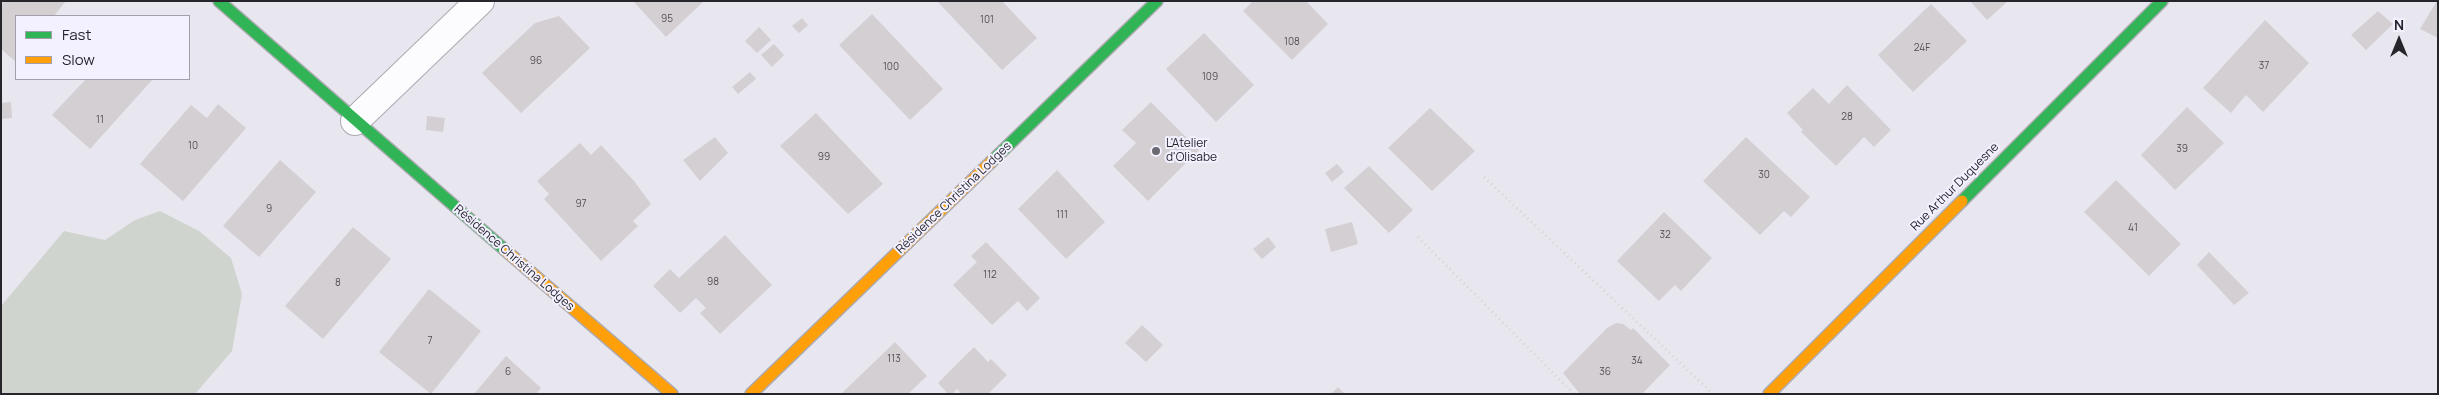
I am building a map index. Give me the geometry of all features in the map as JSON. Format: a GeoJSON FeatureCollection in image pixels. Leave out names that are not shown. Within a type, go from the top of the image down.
{"type":"FeatureCollection","features":[{"type":"Feature","properties":{"kind":"street","name":"Résidence Christina Lodges"},"geometry":{"type":"LineString","coordinates":[[219,1],[355,121],[672,394]]}},
{"type":"Feature","properties":{"kind":"street"},"geometry":{"type":"LineString","coordinates":[[355,121],[480,1]]}},
{"type":"Feature","properties":{"kind":"street","name":"Résidence Christina Lodges"},"geometry":{"type":"LineString","coordinates":[[751,394],[1157,1]]}},
{"type":"Feature","properties":{"kind":"street","name":"Rue Arthur Duquesne"},"geometry":{"type":"LineString","coordinates":[[1769,394],[2162,1]]}},
{"type":"Feature","properties":{"kind":"path"},"geometry":{"type":"LineString","coordinates":[[1484,177],[1713,394]]}},
{"type":"Feature","properties":{"kind":"path"},"geometry":{"type":"LineString","coordinates":[[1418,237],[1574,394]]}},
{"type":"Feature","properties":{"kind":"shaded area"},"geometry":{"type":"Polygon","coordinates":[[[160,211],[199,231],[231,258],[242,294],[232,351],[195,394],[1,394],[1,306],[64,231],[105,240],[135,220],[160,211]]]}},
{"type":"Feature","properties":{"kind":"building"},"geometry":{"type":"Polygon","coordinates":[[[4,1],[66,1],[55,15],[15,15],[15,61],[1,49],[1,5],[4,1]]]}},
{"type":"Feature","properties":{"kind":"building"},"geometry":{"type":"Polygon","coordinates":[[[633,1],[704,1],[666,37],[633,1]]]}},
{"type":"Feature","properties":{"kind":"building"},"geometry":{"type":"Polygon","coordinates":[[[937,1],[1002,1],[1037,38],[1002,70],[937,1]]]}},
{"type":"Feature","properties":{"kind":"building"},"geometry":{"type":"Polygon","coordinates":[[[1253,1],[1306,1],[1328,24],[1292,60],[1243,11],[1253,1]]]}},
{"type":"Feature","properties":{"kind":"building"},"geometry":{"type":"Polygon","coordinates":[[[1970,1],[2008,1],[1987,20],[1970,1]]]}},
{"type":"Feature","properties":{"kind":"building"},"geometry":{"type":"Polygon","coordinates":[[[2438,1],[2438,38],[2420,29],[2438,1]]]}},
{"type":"Feature","properties":{"kind":"building"},"geometry":{"type":"Polygon","coordinates":[[[1931,4],[1967,41],[1913,92],[1878,55],[1931,4]]]}},
{"type":"Feature","properties":{"kind":"building"},"geometry":{"type":"Polygon","coordinates":[[[2378,11],[2393,24],[2366,50],[2351,35],[2378,11]]]}},
{"type":"Feature","properties":{"kind":"building"},"geometry":{"type":"Polygon","coordinates":[[[872,14],[943,89],[910,120],[839,45],[872,14]]]}},
{"type":"Feature","properties":{"kind":"building"},"geometry":{"type":"Polygon","coordinates":[[[559,16],[590,48],[521,113],[482,73],[535,23],[559,16]]]}},
{"type":"Feature","properties":{"kind":"building"},"geometry":{"type":"Polygon","coordinates":[[[802,18],[808,25],[799,33],[792,26],[802,18]]]}},
{"type":"Feature","properties":{"kind":"building"},"geometry":{"type":"Polygon","coordinates":[[[2265,20],[2309,63],[2263,112],[2246,95],[2231,113],[2203,88],[2265,20]]]}},
{"type":"Feature","properties":{"kind":"building"},"geometry":{"type":"Polygon","coordinates":[[[759,27],[771,40],[757,53],[745,41],[759,27]]]}},
{"type":"Feature","properties":{"kind":"building"},"geometry":{"type":"Polygon","coordinates":[[[1204,33],[1254,85],[1216,122],[1166,69],[1204,33]]]}},
{"type":"Feature","properties":{"kind":"building"},"geometry":{"type":"Polygon","coordinates":[[[774,44],[784,55],[772,67],[761,55],[774,44]]]}},
{"type":"Feature","properties":{"kind":"building"},"geometry":{"type":"Polygon","coordinates":[[[750,72],[756,79],[738,94],[732,87],[750,72]]]}},
{"type":"Feature","properties":{"kind":"building"},"geometry":{"type":"Polygon","coordinates":[[[85,80],[152,80],[90,149],[52,115],[85,80]]]}},
{"type":"Feature","properties":{"kind":"building"},"geometry":{"type":"Polygon","coordinates":[[[1847,85],[1891,130],[1874,147],[1864,137],[1836,166],[1801,132],[1803,130],[1787,113],[1813,88],[1829,104],[1847,85]]]}},
{"type":"Feature","properties":{"kind":"building"},"geometry":{"type":"Polygon","coordinates":[[[11,102],[12,118],[1,119],[1,103],[11,102]]]}},
{"type":"Feature","properties":{"kind":"building"},"geometry":{"type":"Polygon","coordinates":[[[1151,102],[1199,150],[1148,201],[1113,166],[1136,143],[1122,130],[1151,102]]]}},
{"type":"Feature","properties":{"kind":"building"},"geometry":{"type":"Polygon","coordinates":[[[218,104],[246,128],[183,201],[140,164],[191,105],[207,118],[218,104]]]}},
{"type":"Feature","properties":{"kind":"building"},"geometry":{"type":"Polygon","coordinates":[[[2187,107],[2224,143],[2175,190],[2141,155],[2187,107]]]}},
{"type":"Feature","properties":{"kind":"building"},"geometry":{"type":"Polygon","coordinates":[[[1430,108],[1475,151],[1432,191],[1388,148],[1430,108]]]}},
{"type":"Feature","properties":{"kind":"building"},"geometry":{"type":"Polygon","coordinates":[[[816,113],[883,184],[848,214],[780,146],[816,113]]]}},
{"type":"Feature","properties":{"kind":"building"},"geometry":{"type":"Polygon","coordinates":[[[427,116],[445,118],[443,132],[426,130],[427,116]]]}},
{"type":"Feature","properties":{"kind":"building"},"geometry":{"type":"Polygon","coordinates":[[[715,137],[728,153],[700,181],[683,160],[715,137]]]}},
{"type":"Feature","properties":{"kind":"building"},"geometry":{"type":"Polygon","coordinates":[[[1746,137],[1810,197],[1791,217],[1784,211],[1760,235],[1703,181],[1746,137]]]}},
{"type":"Feature","properties":{"kind":"building"},"geometry":{"type":"Polygon","coordinates":[[[580,143],[591,155],[601,145],[634,181],[651,204],[633,221],[638,226],[601,261],[544,199],[549,194],[537,181],[580,143]]]}},
{"type":"Feature","properties":{"kind":"building"},"geometry":{"type":"Polygon","coordinates":[[[280,160],[316,192],[259,257],[223,226],[280,160]]]}},
{"type":"Feature","properties":{"kind":"building"},"geometry":{"type":"Polygon","coordinates":[[[1337,164],[1344,172],[1332,182],[1325,173],[1337,164]]]}},
{"type":"Feature","properties":{"kind":"building"},"geometry":{"type":"Polygon","coordinates":[[[1369,166],[1413,210],[1389,233],[1344,188],[1369,166]]]}},
{"type":"Feature","properties":{"kind":"building"},"geometry":{"type":"Polygon","coordinates":[[[1057,170],[1105,222],[1066,259],[1018,209],[1057,170]]]}},
{"type":"Feature","properties":{"kind":"building"},"geometry":{"type":"Polygon","coordinates":[[[2116,180],[2181,244],[2149,276],[2084,212],[2116,180]]]}},
{"type":"Feature","properties":{"kind":"building"},"geometry":{"type":"Polygon","coordinates":[[[1664,212],[1712,258],[1681,291],[1675,285],[1659,301],[1617,261],[1664,212]]]}},
{"type":"Feature","properties":{"kind":"building"},"geometry":{"type":"Polygon","coordinates":[[[1352,222],[1358,244],[1331,252],[1325,229],[1352,222]]]}},
{"type":"Feature","properties":{"kind":"building"},"geometry":{"type":"Polygon","coordinates":[[[353,227],[391,259],[323,339],[285,306],[353,227]]]}},
{"type":"Feature","properties":{"kind":"building"},"geometry":{"type":"Polygon","coordinates":[[[725,235],[772,285],[720,334],[700,313],[706,308],[696,298],[680,313],[653,286],[670,269],[679,278],[725,235]]]}},
{"type":"Feature","properties":{"kind":"building"},"geometry":{"type":"Polygon","coordinates":[[[1268,237],[1276,247],[1262,259],[1253,249],[1268,237]]]}},
{"type":"Feature","properties":{"kind":"building"},"geometry":{"type":"Polygon","coordinates":[[[986,242],[1040,298],[1027,311],[1018,301],[992,325],[953,285],[977,262],[971,256],[986,242]]]}},
{"type":"Feature","properties":{"kind":"building"},"geometry":{"type":"Polygon","coordinates":[[[2209,252],[2249,293],[2234,305],[2197,265],[2209,252]]]}},
{"type":"Feature","properties":{"kind":"building"},"geometry":{"type":"Polygon","coordinates":[[[429,289],[481,331],[431,394],[379,352],[429,289]]]}},
{"type":"Feature","properties":{"kind":"building"},"geometry":{"type":"Polygon","coordinates":[[[1616,323],[1623,324],[1631,330],[1633,328],[1670,365],[1642,394],[1580,394],[1563,373],[1607,328],[1616,323]]]}},
{"type":"Feature","properties":{"kind":"building"},"geometry":{"type":"Polygon","coordinates":[[[1142,325],[1163,345],[1146,362],[1125,343],[1142,325]]]}},
{"type":"Feature","properties":{"kind":"building"},"geometry":{"type":"Polygon","coordinates":[[[895,342],[927,376],[908,394],[841,394],[895,342]]]}},
{"type":"Feature","properties":{"kind":"building"},"geometry":{"type":"Polygon","coordinates":[[[974,347],[988,362],[991,359],[1007,375],[988,394],[962,394],[957,389],[952,394],[948,394],[938,383],[974,347]]]}},
{"type":"Feature","properties":{"kind":"building"},"geometry":{"type":"Polygon","coordinates":[[[506,356],[541,388],[536,394],[474,394],[506,356]]]}},
{"type":"Feature","properties":{"kind":"building"},"geometry":{"type":"Polygon","coordinates":[[[1338,387],[1345,394],[1331,394],[1338,387]]]}},
{"type":"Feature","properties":{"kind":"traffic: fast"},"geometry":{"type":"LineString","coordinates":[[219,1],[505,250]]}},
{"type":"Feature","properties":{"kind":"traffic: fast"},"geometry":{"type":"LineString","coordinates":[[991,162],[1157,1]]}},
{"type":"Feature","properties":{"kind":"traffic: fast"},"geometry":{"type":"LineString","coordinates":[[1962,201],[2162,1]]}},
{"type":"Feature","properties":{"kind":"traffic: slow"},"geometry":{"type":"LineString","coordinates":[[751,394],[991,162]]}},
{"type":"Feature","properties":{"kind":"traffic: slow"},"geometry":{"type":"LineString","coordinates":[[1769,394],[1962,201]]}},
{"type":"Feature","properties":{"kind":"traffic: slow"},"geometry":{"type":"LineString","coordinates":[[505,250],[672,394]]}},
{"type":"Feature","properties":{"kind":"place","name":"L'Atelier d'Olisabe"},"geometry":{"type":"Point","coordinates":[1156,151]}}]}
